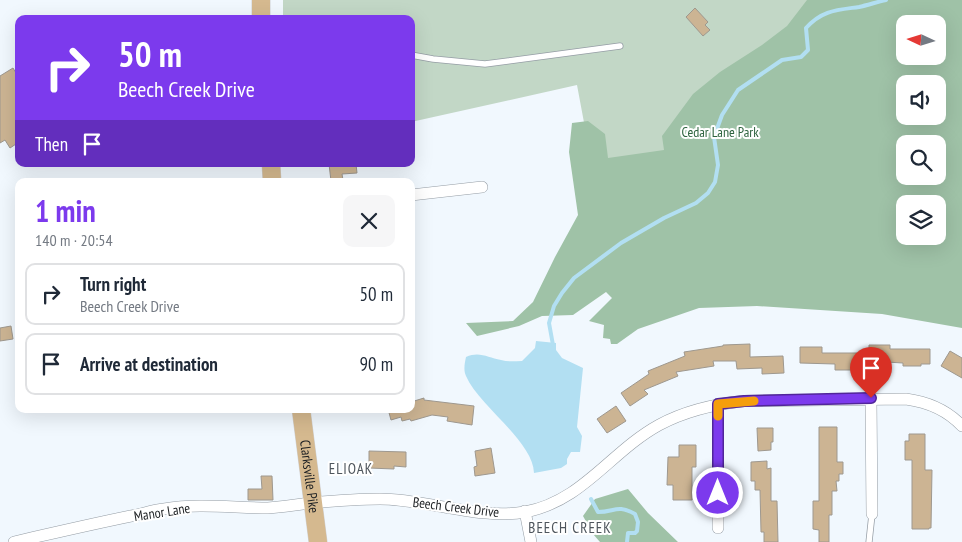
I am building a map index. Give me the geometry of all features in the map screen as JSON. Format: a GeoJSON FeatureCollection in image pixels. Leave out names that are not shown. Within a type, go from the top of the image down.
{"type":"FeatureCollection","features":[{"type":"Feature","properties":{"kind":"main road"},"geometry":{"type":"LineString","coordinates":[[261,0],[261,15]]}},
{"type":"Feature","properties":{"kind":"main road","name":"Clarksville Pike"},"geometry":{"type":"LineString","coordinates":[[302,413],[318,542]]}},
{"type":"Feature","properties":{"kind":"street"},"geometry":{"type":"LineString","coordinates":[[415,195],[482,187]]}},
{"type":"Feature","properties":{"kind":"street"},"geometry":{"type":"LineString","coordinates":[[871,398],[872,514]]}},
{"type":"Feature","properties":{"kind":"street","name":"Beech Creek Drive"},"geometry":{"type":"LineString","coordinates":[[313,503],[382,499],[505,514],[525,512],[563,499],[578,489],[622,450],[659,424],[718,404],[744,401],[871,398],[920,401],[935,406],[962,426]]}},
{"type":"Feature","properties":{"kind":"street"},"geometry":{"type":"LineString","coordinates":[[718,404],[718,528]]}},
{"type":"Feature","properties":{"kind":"street","name":"Manor Lane"},"geometry":{"type":"LineString","coordinates":[[14,542],[164,509],[220,505],[269,508],[313,503]]}},
{"type":"Feature","properties":{"kind":"street"},"geometry":{"type":"LineString","coordinates":[[525,512],[531,542]]}},
{"type":"Feature","properties":{"kind":"lane"},"geometry":{"type":"LineString","coordinates":[[415,56],[485,64],[620,46]]}},
{"type":"Feature","properties":{"kind":"lane"},"geometry":{"type":"LineString","coordinates":[[868,542],[872,514]]}},
{"type":"Feature","properties":{"kind":"green space","name":"Cedar Lane Park"},"geometry":{"type":"Polygon","coordinates":[[[283,0],[962,0],[962,196],[946,198],[946,195],[896,195],[896,207],[617,299],[577,85],[415,121],[415,15],[283,15],[283,0]]]}},
{"type":"Feature","properties":{"kind":"green space"},"geometry":{"type":"Polygon","coordinates":[[[807,0],[962,0],[962,328],[882,314],[757,306],[699,308],[638,329],[617,344],[611,344],[610,339],[603,338],[604,325],[589,321],[612,298],[606,292],[573,315],[542,316],[519,326],[477,336],[466,323],[513,321],[533,302],[578,215],[569,152],[572,123],[588,121],[605,134],[608,158],[664,150],[662,136],[693,94],[720,72],[762,45],[787,26],[807,0]]]}},
{"type":"Feature","properties":{"kind":"green space"},"geometry":{"type":"Polygon","coordinates":[[[628,489],[648,513],[678,542],[600,542],[583,516],[595,499],[628,489]]]}},
{"type":"Feature","properties":{"kind":"water"},"geometry":{"type":"Polygon","coordinates":[[[536,341],[556,343],[556,350],[562,358],[583,368],[577,427],[582,436],[580,452],[571,452],[567,459],[567,464],[561,468],[534,473],[525,449],[482,399],[466,376],[464,369],[466,357],[471,355],[506,361],[522,361],[535,348],[536,341]]]}},
{"type":"Feature","properties":{"kind":"building"},"geometry":{"type":"Polygon","coordinates":[[[695,8],[708,22],[705,25],[710,30],[703,36],[686,17],[695,8]]]}},
{"type":"Feature","properties":{"kind":"building"},"geometry":{"type":"Polygon","coordinates":[[[13,68],[15,71],[15,145],[10,148],[5,140],[0,143],[0,76],[13,68]]]}},
{"type":"Feature","properties":{"kind":"building"},"geometry":{"type":"Polygon","coordinates":[[[329,167],[356,167],[357,173],[342,174],[343,178],[331,178],[329,167]]]}},
{"type":"Feature","properties":{"kind":"building"},"geometry":{"type":"Polygon","coordinates":[[[11,326],[13,339],[0,341],[0,328],[11,326]]]}},
{"type":"Feature","properties":{"kind":"building"},"geometry":{"type":"Polygon","coordinates":[[[750,344],[750,357],[783,356],[784,373],[762,374],[762,368],[737,369],[736,361],[713,361],[714,366],[676,372],[678,376],[644,390],[648,394],[630,406],[621,393],[649,374],[648,371],[685,356],[684,352],[723,345],[750,344]]]}},
{"type":"Feature","properties":{"kind":"building"},"geometry":{"type":"Polygon","coordinates":[[[869,345],[890,345],[890,349],[930,349],[930,364],[903,366],[903,363],[869,361],[869,345]]]}},
{"type":"Feature","properties":{"kind":"building"},"geometry":{"type":"Polygon","coordinates":[[[800,347],[822,347],[822,353],[857,353],[857,370],[835,370],[835,364],[800,363],[800,347]]]}},
{"type":"Feature","properties":{"kind":"building"},"geometry":{"type":"Polygon","coordinates":[[[950,351],[962,358],[962,378],[941,366],[950,351]]]}},
{"type":"Feature","properties":{"kind":"building"},"geometry":{"type":"Polygon","coordinates":[[[424,398],[424,400],[474,406],[472,425],[447,421],[448,417],[432,415],[411,421],[410,419],[402,421],[401,417],[391,420],[389,413],[415,413],[415,401],[424,398]]]}},
{"type":"Feature","properties":{"kind":"building"},"geometry":{"type":"Polygon","coordinates":[[[616,406],[626,421],[607,433],[597,419],[616,406]]]}},
{"type":"Feature","properties":{"kind":"building"},"geometry":{"type":"Polygon","coordinates":[[[819,427],[837,427],[837,462],[843,462],[843,474],[839,474],[839,481],[836,481],[837,491],[832,491],[832,515],[829,515],[829,542],[819,542],[819,530],[813,529],[813,501],[819,501],[819,427]]]}},
{"type":"Feature","properties":{"kind":"building"},"geometry":{"type":"Polygon","coordinates":[[[757,428],[773,428],[771,450],[758,451],[757,428]]]}},
{"type":"Feature","properties":{"kind":"building"},"geometry":{"type":"Polygon","coordinates":[[[909,434],[925,434],[925,470],[932,470],[931,528],[929,529],[912,529],[912,460],[905,460],[905,441],[909,441],[909,434]]]}},
{"type":"Feature","properties":{"kind":"building"},"geometry":{"type":"Polygon","coordinates":[[[679,445],[696,445],[696,467],[692,467],[692,500],[673,500],[673,485],[667,485],[668,457],[679,457],[679,445]]]}},
{"type":"Feature","properties":{"kind":"building"},"geometry":{"type":"Polygon","coordinates":[[[491,448],[495,473],[475,476],[474,467],[477,466],[475,451],[491,448]]]}},
{"type":"Feature","properties":{"kind":"building"},"geometry":{"type":"Polygon","coordinates":[[[369,451],[406,452],[406,467],[394,466],[394,469],[369,468],[369,451]]]}},
{"type":"Feature","properties":{"kind":"building"},"geometry":{"type":"Polygon","coordinates":[[[767,461],[767,469],[771,468],[771,501],[777,501],[778,542],[764,542],[764,532],[761,532],[760,490],[755,490],[755,481],[751,481],[751,462],[767,461]]]}},
{"type":"Feature","properties":{"kind":"building"},"geometry":{"type":"Polygon","coordinates":[[[261,476],[272,476],[273,500],[248,500],[248,489],[262,489],[261,476]]]}},
{"type":"Feature","properties":{"kind":"waterway"},"geometry":{"type":"LineString","coordinates":[[553,345],[549,323],[554,306],[574,278],[621,243],[664,218],[696,203],[708,193],[715,182],[718,165],[714,137],[722,115],[738,90],[782,60],[801,57],[808,50],[806,28],[824,14],[886,0]]}},
{"type":"Feature","properties":{"kind":"waterway"},"geometry":{"type":"LineString","coordinates":[[591,499],[598,512],[624,509],[635,514],[638,522],[637,531],[635,533],[628,533],[627,542]]}},
{"type":"Feature","properties":{"kind":"slow traffic"},"geometry":{"type":"LineString","coordinates":[[718,416],[718,404],[754,401]]}},
{"type":"Feature","properties":{"kind":"district","name":"ELIOAK"},"geometry":{"type":"Point","coordinates":[351,468]}},
{"type":"Feature","properties":{"kind":"district","name":"BEECH CREEK"},"geometry":{"type":"Point","coordinates":[570,527]}},
{"type":"Feature","properties":{"kind":"route"},"geometry":{"type":"LineString","coordinates":[[718,493],[718,404],[744,401],[871,398]]}}]}
